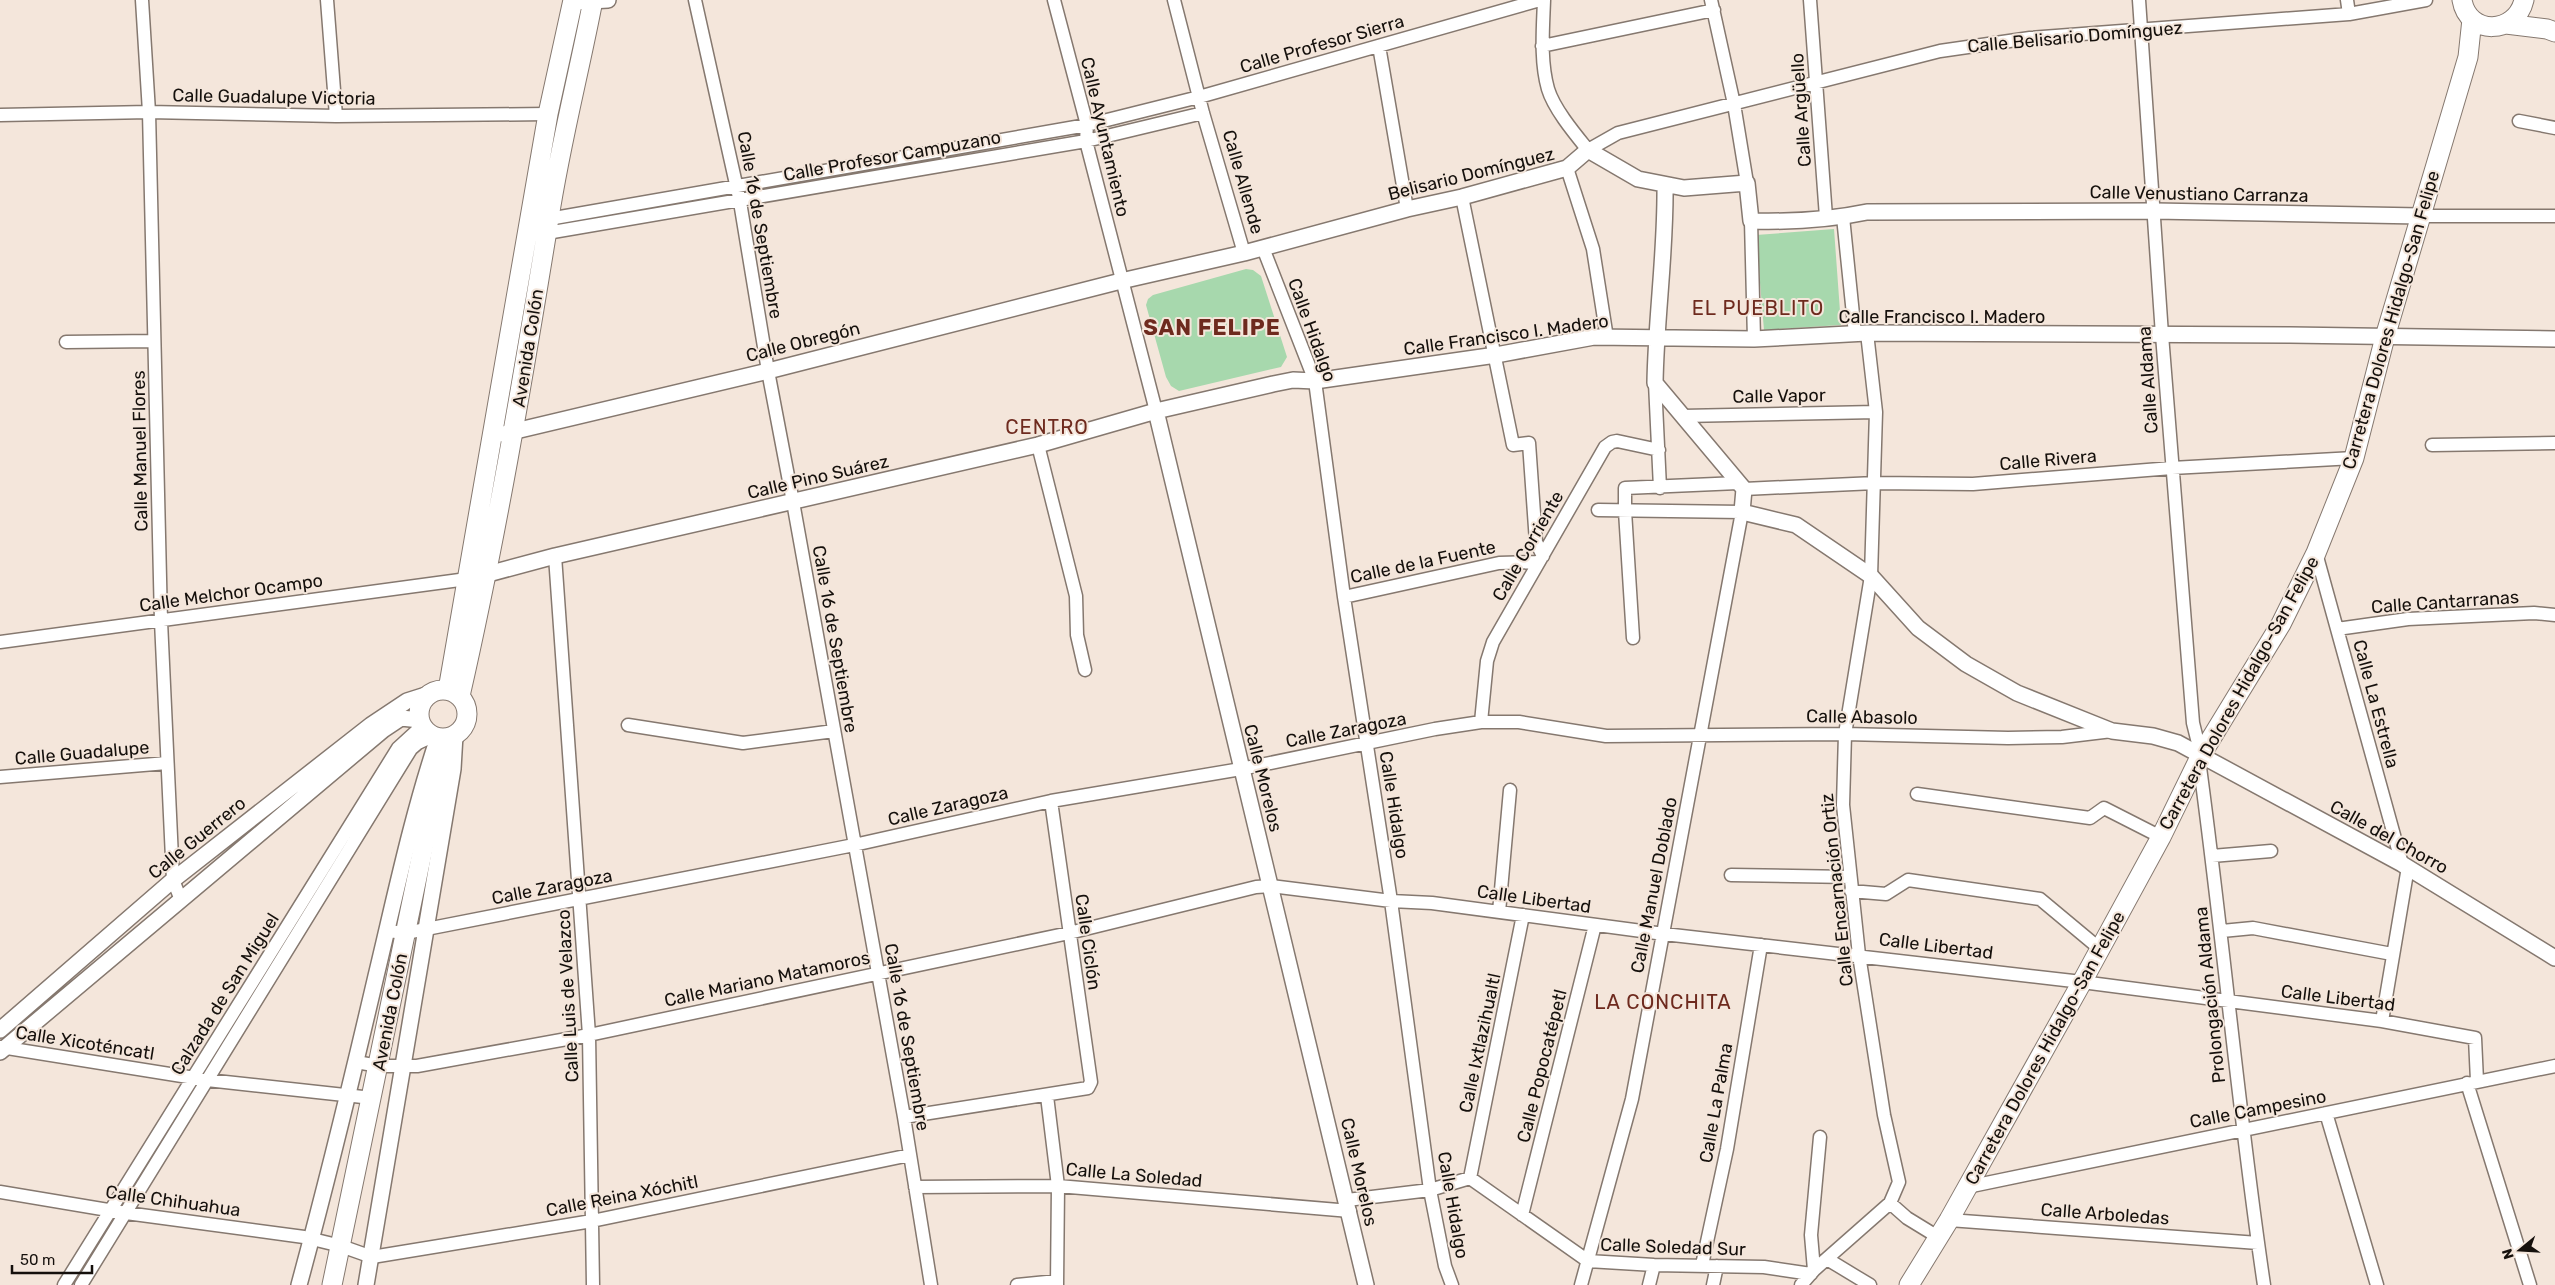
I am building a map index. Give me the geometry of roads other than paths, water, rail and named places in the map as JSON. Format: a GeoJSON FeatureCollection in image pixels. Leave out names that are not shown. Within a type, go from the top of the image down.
{"type":"FeatureCollection","features":[{"type":"Feature","properties":{"kind":"main road","name":"Avenida Colón"},"geometry":{"type":"LineString","coordinates":[[454,693],[488,574],[548,226],[598,0]]}},
{"type":"Feature","properties":{"kind":"main road"},"geometry":{"type":"LineString","coordinates":[[2462,0],[2466,12],[2479,24],[2551,30]]}},
{"type":"Feature","properties":{"kind":"main road","name":"Avenida Colón"},"geometry":{"type":"LineString","coordinates":[[454,693],[467,579],[548,114],[573,1]]}},
{"type":"Feature","properties":{"kind":"main road"},"geometry":{"type":"LineString","coordinates":[[2524,1],[2551,30]]}},
{"type":"Feature","properties":{"kind":"main road","name":"Carretera Dolores Hidalgo-San Felipe"},"geometry":{"type":"LineString","coordinates":[[2468,57],[2502,26],[2518,15],[2524,1]]}},
{"type":"Feature","properties":{"kind":"main road","name":"Carretera Dolores Hidalgo-San Felipe"},"geometry":{"type":"LineString","coordinates":[[1909,1285],[1949,1220],[2082,982],[2161,837],[2200,758],[2281,624],[2316,553],[2354,458],[2385,337],[2468,57],[2472,19]]}},
{"type":"Feature","properties":{"kind":"main road"},"geometry":{"type":"LineString","coordinates":[[438,690],[454,693],[467,710],[467,717],[461,731],[436,732],[420,706],[429,694],[438,690]]}},
{"type":"Feature","properties":{"kind":"main road","name":"Avenida Colón"},"geometry":{"type":"LineString","coordinates":[[332,1285],[406,933],[436,732]]}},
{"type":"Feature","properties":{"kind":"street","name":"Calle Manuel Flores"},"geometry":{"type":"LineString","coordinates":[[142,0],[149,112],[161,620],[167,763],[173,880],[181,900]]}},
{"type":"Feature","properties":{"kind":"street"},"geometry":{"type":"LineString","coordinates":[[327,0],[336,116]]}},
{"type":"Feature","properties":{"kind":"street"},"geometry":{"type":"LineString","coordinates":[[573,1],[598,0]]}},
{"type":"Feature","properties":{"kind":"street","name":"Calle 16 de Septiembre"},"geometry":{"type":"LineString","coordinates":[[695,0],[737,185],[768,371],[904,1117],[931,1285]]}},
{"type":"Feature","properties":{"kind":"street","name":"Calle Ayuntamiento"},"geometry":{"type":"LineString","coordinates":[[1054,0],[1087,125],[1086,141],[1122,281]]}},
{"type":"Feature","properties":{"kind":"street","name":"Calle Allende"},"geometry":{"type":"LineString","coordinates":[[1122,281],[1244,253],[1203,113],[1174,0]]}},
{"type":"Feature","properties":{"kind":"street"},"geometry":{"type":"LineString","coordinates":[[1542,0],[1542,46],[1548,90],[1571,130],[1588,150],[1638,179],[1665,185],[1684,188],[1747,183]]}},
{"type":"Feature","properties":{"kind":"street","name":"Calle Profesor Sierra"},"geometry":{"type":"LineString","coordinates":[[1200,97],[1542,0]]}},
{"type":"Feature","properties":{"kind":"street","name":"Calle Argüello"},"geometry":{"type":"LineString","coordinates":[[1810,0],[1826,217]]}},
{"type":"Feature","properties":{"kind":"street","name":"Calle Aldama"},"geometry":{"type":"LineString","coordinates":[[2140,0],[2172,468],[2193,723],[2200,758]]}},
{"type":"Feature","properties":{"kind":"street"},"geometry":{"type":"LineString","coordinates":[[2347,0],[2349,14]]}},
{"type":"Feature","properties":{"kind":"street","name":"Calle Belisario Domínguez"},"geometry":{"type":"LineString","coordinates":[[1588,150],[1618,133],[1940,51],[2030,38],[2349,14],[2426,0]]}},
{"type":"Feature","properties":{"kind":"street"},"geometry":{"type":"LineString","coordinates":[[1542,46],[1713,5],[1734,104],[1747,183],[1751,221],[1754,339]]}},
{"type":"Feature","properties":{"kind":"street"},"geometry":{"type":"LineString","coordinates":[[1379,46],[1407,209]]}},
{"type":"Feature","properties":{"kind":"street","name":"Calle Profesor Campuzano"},"geometry":{"type":"LineString","coordinates":[[966,154],[1200,97]]}},
{"type":"Feature","properties":{"kind":"street","name":"Calle Guadalupe Victoria"},"geometry":{"type":"LineString","coordinates":[[0,115],[149,112],[336,116],[548,114]]}},
{"type":"Feature","properties":{"kind":"street","name":"Calle Profesor Campuzano"},"geometry":{"type":"LineString","coordinates":[[548,226],[737,185],[850,173],[966,154],[1086,141],[1203,113]]}},
{"type":"Feature","properties":{"kind":"street"},"geometry":{"type":"LineString","coordinates":[[2519,121],[2555,128]]}},
{"type":"Feature","properties":{"kind":"street"},"geometry":{"type":"LineString","coordinates":[[1567,168],[1588,150]]}},
{"type":"Feature","properties":{"kind":"street","name":"Belisario Domínguez"},"geometry":{"type":"LineString","coordinates":[[1244,253],[1567,168],[1593,249],[1607,338]]}},
{"type":"Feature","properties":{"kind":"street","name":"Calle Profesor Campuzano"},"geometry":{"type":"LineString","coordinates":[[528,229],[740,202],[850,173]]}},
{"type":"Feature","properties":{"kind":"street"},"geometry":{"type":"LineString","coordinates":[[1660,488],[1655,383],[1656,338],[1665,237],[1665,185]]}},
{"type":"Feature","properties":{"kind":"street"},"geometry":{"type":"LineString","coordinates":[[1462,197],[1513,445],[1529,443],[1536,542],[1541,559]]}},
{"type":"Feature","properties":{"kind":"street","name":"Calle Venustiano Carranza"},"geometry":{"type":"LineString","coordinates":[[1751,221],[1790,222],[1826,217],[1843,217],[1868,212],[2155,212],[2555,216]]}},
{"type":"Feature","properties":{"kind":"street","name":"Calle Encarnación Ortiz"},"geometry":{"type":"LineString","coordinates":[[1843,217],[1861,334],[1876,412],[1871,576],[1845,734],[1843,805],[1859,955],[1884,1115],[1899,1182],[1890,1203]]}},
{"type":"Feature","properties":{"kind":"street","name":"Calle Hidalgo"},"geometry":{"type":"LineString","coordinates":[[1263,248],[1315,381],[1344,597],[1433,1189],[1444,1258],[1452,1285]]}},
{"type":"Feature","properties":{"kind":"street","name":"Calle Obregón"},"geometry":{"type":"LineString","coordinates":[[492,436],[768,371],[1122,281]]}},
{"type":"Feature","properties":{"kind":"street","name":"Calle Morelos"},"geometry":{"type":"LineString","coordinates":[[1122,281],[1156,412],[1366,1285]]}},
{"type":"Feature","properties":{"kind":"street","name":"Calle Francisco I. Madero"},"geometry":{"type":"LineString","coordinates":[[1156,412],[1293,380],[1315,381],[1496,355],[1594,338],[1754,339],[1861,334],[2290,335],[2555,339]]}},
{"type":"Feature","properties":{"kind":"street"},"geometry":{"type":"LineString","coordinates":[[66,342],[154,341]]}},
{"type":"Feature","properties":{"kind":"street"},"geometry":{"type":"LineString","coordinates":[[1655,383],[1741,486]]}},
{"type":"Feature","properties":{"kind":"street","name":"Calle Pino Suárez"},"geometry":{"type":"LineString","coordinates":[[488,574],[556,556],[1038,444],[1156,412]]}},
{"type":"Feature","properties":{"kind":"street","name":"Calle Vapor"},"geometry":{"type":"LineString","coordinates":[[1683,416],[1876,412]]}},
{"type":"Feature","properties":{"kind":"street","name":"Calle Corriente"},"geometry":{"type":"LineString","coordinates":[[1484,723],[1487,662],[1493,642],[1605,447],[1617,441],[1659,450]]}},
{"type":"Feature","properties":{"kind":"street"},"geometry":{"type":"LineString","coordinates":[[2432,445],[2555,443]]}},
{"type":"Feature","properties":{"kind":"street"},"geometry":{"type":"LineString","coordinates":[[1038,444],[1076,596],[1077,635],[1085,670]]}},
{"type":"Feature","properties":{"kind":"street","name":"Calle Rivera"},"geometry":{"type":"LineString","coordinates":[[1624,511],[1625,488],[1875,483],[1973,484],[2172,468],[2354,458]]}},
{"type":"Feature","properties":{"kind":"street","name":"Calle Manuel Doblado"},"geometry":{"type":"LineString","coordinates":[[1581,1285],[1632,1099],[1742,512],[1741,486]]}},
{"type":"Feature","properties":{"kind":"street"},"geometry":{"type":"LineString","coordinates":[[1598,510],[1742,512],[1796,525],[1871,576],[1918,628],[1966,664],[2017,693],[2112,731]]}},
{"type":"Feature","properties":{"kind":"street"},"geometry":{"type":"LineString","coordinates":[[1624,511],[1634,638]]}},
{"type":"Feature","properties":{"kind":"street","name":"Calle La Estrella"},"geometry":{"type":"LineString","coordinates":[[2316,553],[2405,866],[2382,1021]]}},
{"type":"Feature","properties":{"kind":"street","name":"Calle Luis de Velazco"},"geometry":{"type":"LineString","coordinates":[[556,556],[589,1035],[593,1285]]}},
{"type":"Feature","properties":{"kind":"street","name":"Calle de la Fuente"},"geometry":{"type":"LineString","coordinates":[[1344,597],[1498,564],[1541,559]]}},
{"type":"Feature","properties":{"kind":"street","name":"Calle Melchor Ocampo"},"geometry":{"type":"LineString","coordinates":[[0,642],[467,579]]}},
{"type":"Feature","properties":{"kind":"street","name":"Calle Cantarranas"},"geometry":{"type":"LineString","coordinates":[[2337,629],[2408,619],[2534,612],[2555,615]]}},
{"type":"Feature","properties":{"kind":"street","name":"Calle Guerrero"},"geometry":{"type":"LineString","coordinates":[[2,1049],[288,810],[347,751],[407,701],[429,694]]}},
{"type":"Feature","properties":{"kind":"street","name":"Calle Guerrero"},"geometry":{"type":"LineString","coordinates":[[0,1030],[173,880],[279,797],[347,751],[401,718],[436,732]]}},
{"type":"Feature","properties":{"kind":"street","name":"Calle Zaragoza"},"geometry":{"type":"LineString","coordinates":[[387,931],[406,933],[427,929],[854,845],[1051,801],[1241,769],[1367,743],[1484,723],[1519,722]]}},
{"type":"Feature","properties":{"kind":"street","name":"Calle Abasolo"},"geometry":{"type":"LineString","coordinates":[[1519,722],[1606,736],[1845,734],[2008,738],[2062,737],[2112,731],[2153,736],[2178,743],[2200,758]]}},
{"type":"Feature","properties":{"kind":"street"},"geometry":{"type":"LineString","coordinates":[[628,725],[743,743],[834,731]]}},
{"type":"Feature","properties":{"kind":"street"},"geometry":{"type":"LineString","coordinates":[[366,1285],[379,1257],[401,1067],[427,929],[453,769],[436,732]]}},
{"type":"Feature","properties":{"kind":"street"},"geometry":{"type":"LineString","coordinates":[[299,1285],[349,1094],[436,732]]}},
{"type":"Feature","properties":{"kind":"street","name":"Calzada de San Miguel"},"geometry":{"type":"LineString","coordinates":[[64,1285],[398,748],[436,732]]}},
{"type":"Feature","properties":{"kind":"street","name":"Calzada de San Miguel"},"geometry":{"type":"LineString","coordinates":[[81,1285],[411,749],[436,732]]}},
{"type":"Feature","properties":{"kind":"street","name":"Prolongación Aldama"},"geometry":{"type":"LineString","coordinates":[[2200,758],[2222,931],[2242,1129],[2264,1285]]}},
{"type":"Feature","properties":{"kind":"street","name":"Calle del Chorro"},"geometry":{"type":"LineString","coordinates":[[2200,758],[2405,866],[2555,958]]}},
{"type":"Feature","properties":{"kind":"street","name":"Calle Guadalupe"},"geometry":{"type":"LineString","coordinates":[[0,777],[167,763]]}},
{"type":"Feature","properties":{"kind":"street"},"geometry":{"type":"LineString","coordinates":[[1498,912],[1510,790]]}},
{"type":"Feature","properties":{"kind":"street"},"geometry":{"type":"LineString","coordinates":[[1917,794],[2076,817],[2090,818],[2104,808],[2161,837]]}},
{"type":"Feature","properties":{"kind":"street"},"geometry":{"type":"LineString","coordinates":[[279,797],[288,810]]}},
{"type":"Feature","properties":{"kind":"street","name":"Calle Ciclón"},"geometry":{"type":"LineString","coordinates":[[1047,1096],[1088,1088],[1091,1082],[1051,801]]}},
{"type":"Feature","properties":{"kind":"street"},"geometry":{"type":"LineString","coordinates":[[2212,856],[2271,851]]}},
{"type":"Feature","properties":{"kind":"street"},"geometry":{"type":"LineString","coordinates":[[1731,875],[1850,877]]}},
{"type":"Feature","properties":{"kind":"street"},"geometry":{"type":"LineString","coordinates":[[1852,891],[1886,894],[1908,880],[2040,899],[2100,949]]}},
{"type":"Feature","properties":{"kind":"street","name":"Calle Mariano Matamoros"},"geometry":{"type":"LineString","coordinates":[[356,1062],[379,1066],[417,1066],[589,1035],[1069,933],[1256,887],[1271,886],[1391,901]]}},
{"type":"Feature","properties":{"kind":"street","name":"Calle Libertad"},"geometry":{"type":"LineString","coordinates":[[1391,901],[1432,903],[1664,934],[2082,982],[2382,1021],[2475,1038],[2472,1082]]}},
{"type":"Feature","properties":{"kind":"street","name":"Calle Ixtlazihualtl"},"geometry":{"type":"LineString","coordinates":[[1468,1178],[1523,915]]}},
{"type":"Feature","properties":{"kind":"street","name":"Calle Popocatépetl"},"geometry":{"type":"LineString","coordinates":[[1522,1215],[1595,925]]}},
{"type":"Feature","properties":{"kind":"street"},"geometry":{"type":"LineString","coordinates":[[2222,931],[2252,928],[2392,954]]}},
{"type":"Feature","properties":{"kind":"street"},"geometry":{"type":"LineString","coordinates":[[284,931],[295,938]]}},
{"type":"Feature","properties":{"kind":"street","name":"Calle La Palma"},"geometry":{"type":"LineString","coordinates":[[1702,1265],[1726,1149],[1761,945]]}},
{"type":"Feature","properties":{"kind":"street","name":"Calle Xicoténcatl"},"geometry":{"type":"LineString","coordinates":[[2,1049],[207,1080],[372,1098]]}},
{"type":"Feature","properties":{"kind":"street","name":"Calle Campesino"},"geometry":{"type":"LineString","coordinates":[[1967,1187],[2555,1066]]}},
{"type":"Feature","properties":{"kind":"street"},"geometry":{"type":"LineString","coordinates":[[2472,1082],[2530,1285]]}},
{"type":"Feature","properties":{"kind":"street"},"geometry":{"type":"LineString","coordinates":[[904,1117],[1047,1096],[1058,1186],[1057,1283],[1018,1285]]}},
{"type":"Feature","properties":{"kind":"street"},"geometry":{"type":"LineString","coordinates":[[2326,1113],[2377,1285]]}},
{"type":"Feature","properties":{"kind":"street"},"geometry":{"type":"LineString","coordinates":[[1812,1272],[1811,1236],[1820,1137]]}},
{"type":"Feature","properties":{"kind":"street","name":"Calle Reina Xóchitl"},"geometry":{"type":"LineString","coordinates":[[379,1257],[592,1221],[910,1155]]}},
{"type":"Feature","properties":{"kind":"street","name":"Calle La Soledad"},"geometry":{"type":"LineString","coordinates":[[916,1186],[1058,1186],[1348,1205],[1433,1189],[1468,1178]]}},
{"type":"Feature","properties":{"kind":"street","name":"Calle Soledad Sur"},"geometry":{"type":"LineString","coordinates":[[1468,1178],[1588,1261],[1654,1265],[1764,1267],[1812,1272]]}},
{"type":"Feature","properties":{"kind":"street","name":"Calle Chihuahua"},"geometry":{"type":"LineString","coordinates":[[0,1192],[126,1213],[312,1239],[341,1246]]}},
{"type":"Feature","properties":{"kind":"street"},"geometry":{"type":"LineString","coordinates":[[1801,1285],[1812,1272],[1890,1203],[1907,1218],[1938,1236]]}},
{"type":"Feature","properties":{"kind":"street","name":"Calle Arboledas"},"geometry":{"type":"LineString","coordinates":[[1949,1220],[2258,1243]]}},
{"type":"Feature","properties":{"kind":"street"},"geometry":{"type":"LineString","coordinates":[[341,1246],[379,1257]]}},
{"type":"Feature","properties":{"kind":"street"},"geometry":{"type":"LineString","coordinates":[[1827,1259],[1870,1285]]}},
{"type":"Feature","properties":{"kind":"street"},"geometry":{"type":"LineString","coordinates":[[1649,1285],[1654,1265]]}},
{"type":"Feature","properties":{"kind":"street"},"geometry":{"type":"LineString","coordinates":[[1714,1285],[1717,1266]]}},
{"type":"Feature","properties":{"kind":"district","name":"EL PUEBLITO"},"geometry":{"type":"Point","coordinates":[1758,308]}},
{"type":"Feature","properties":{"kind":"district","name":"SAN FELIPE"},"geometry":{"type":"Point","coordinates":[1212,327]}},
{"type":"Feature","properties":{"kind":"district","name":"CENTRO"},"geometry":{"type":"Point","coordinates":[1047,427]}},
{"type":"Feature","properties":{"kind":"district","name":"LA CONCHITA"},"geometry":{"type":"Point","coordinates":[1663,1002]}}]}
